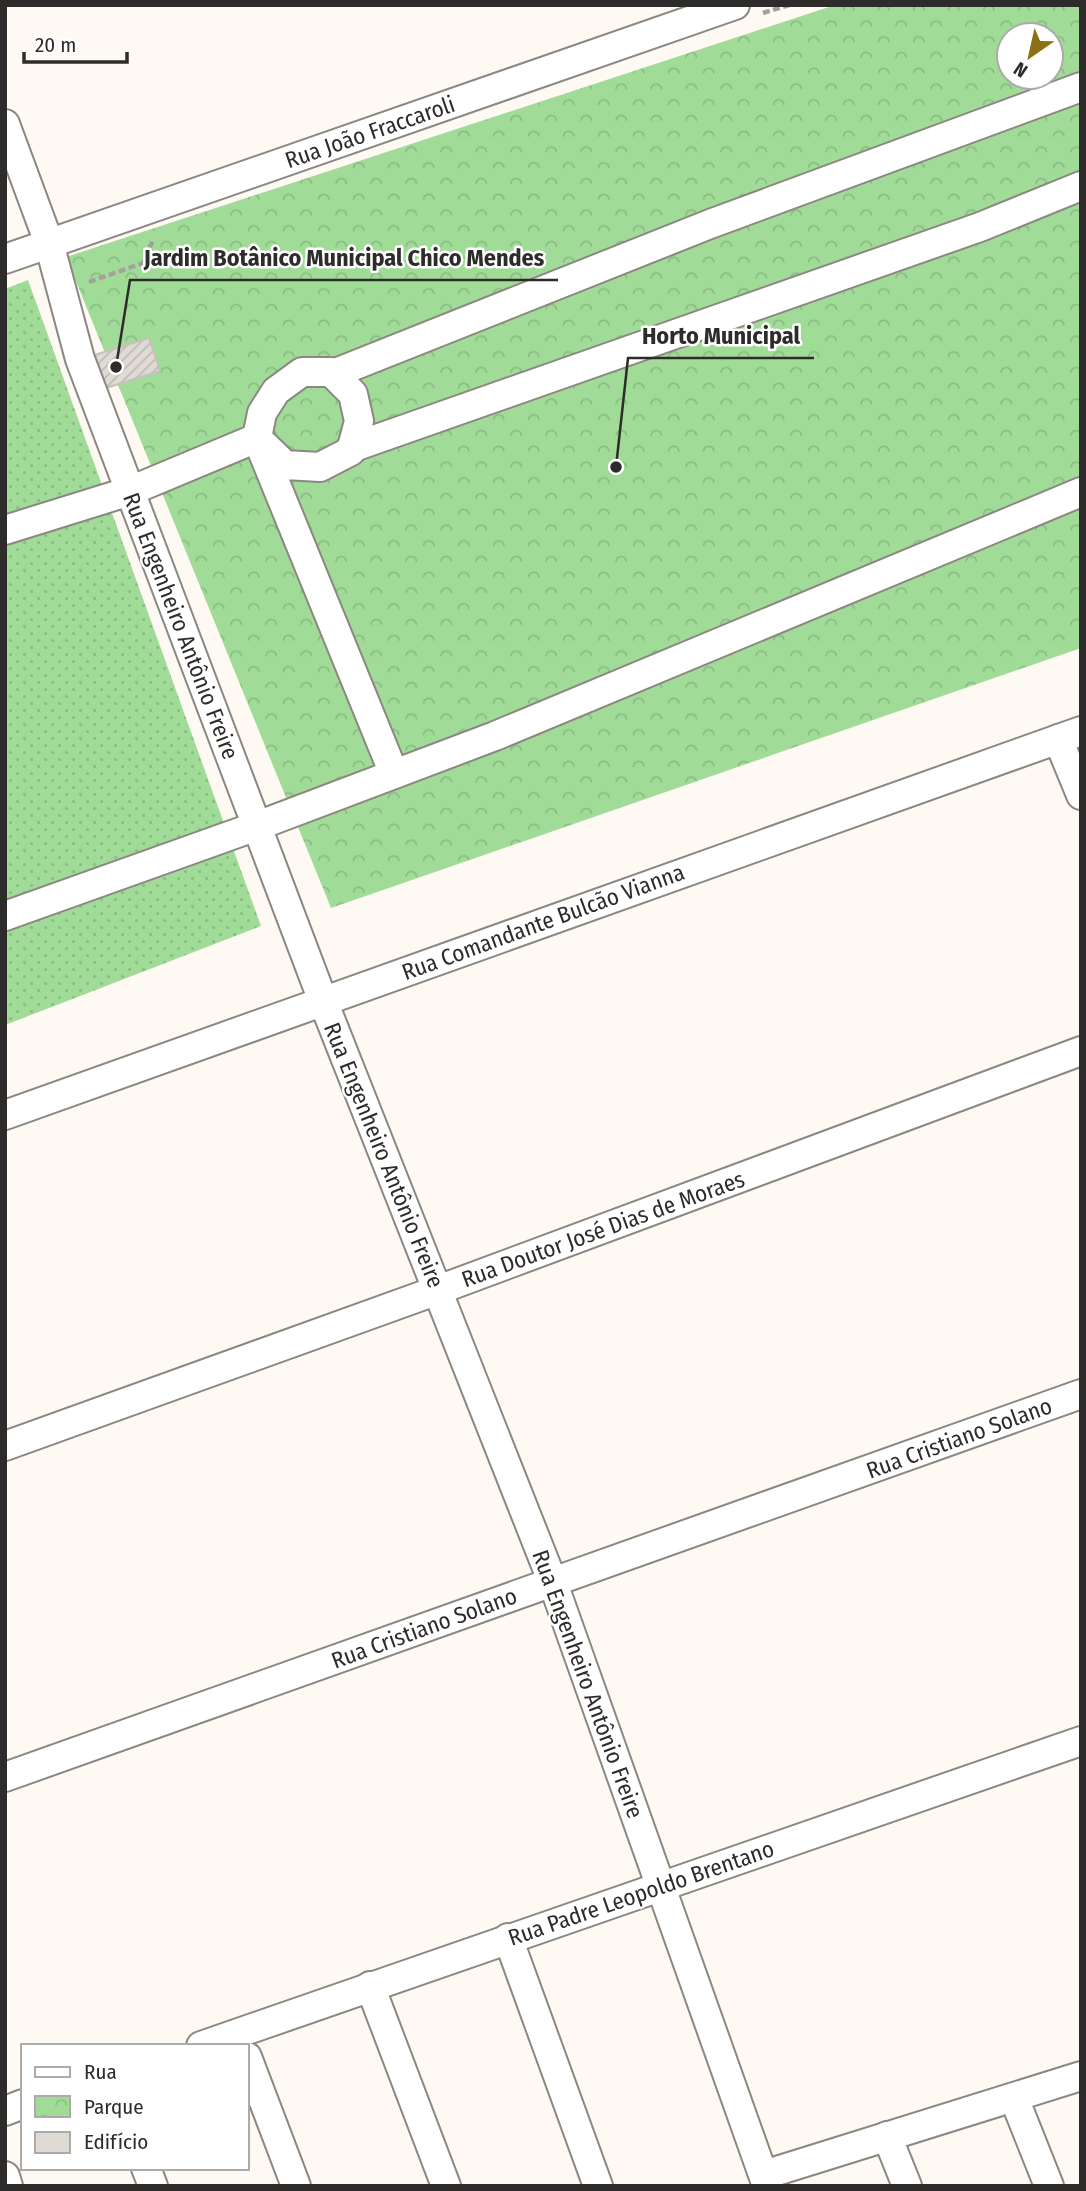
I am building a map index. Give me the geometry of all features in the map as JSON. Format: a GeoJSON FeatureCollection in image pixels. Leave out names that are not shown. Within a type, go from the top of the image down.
{"type":"FeatureCollection","features":[{"type":"Feature","properties":{"kind":"street","name":"Rua João Fraccaroli"},"geometry":{"type":"LineString","coordinates":[[5,259],[735,5]]}},
{"type":"Feature","properties":{"kind":"street"},"geometry":{"type":"LineString","coordinates":[[333,374],[710,224],[1081,87]]}},
{"type":"Feature","properties":{"kind":"street","name":"Rua Engenheiro Antônio Freire"},"geometry":{"type":"LineString","coordinates":[[5,124],[48,243],[80,359],[323,1001],[553,1583],[766,2180]]}},
{"type":"Feature","properties":{"kind":"street"},"geometry":{"type":"LineString","coordinates":[[351,448],[968,232],[1081,186]]}},
{"type":"Feature","properties":{"kind":"street"},"geometry":{"type":"LineString","coordinates":[[257,438],[285,464],[320,467],[351,451],[359,421],[353,394],[331,372],[302,372],[276,391],[262,413],[257,438],[394,774]]}},
{"type":"Feature","properties":{"kind":"street"},"geometry":{"type":"LineString","coordinates":[[5,530],[130,491],[257,438]]}},
{"type":"Feature","properties":{"kind":"street"},"geometry":{"type":"LineString","coordinates":[[5,916],[257,826],[508,730],[1081,492]]}},
{"type":"Feature","properties":{"kind":"street"},"geometry":{"type":"LineString","coordinates":[[1069,735],[1081,794]]}},
{"type":"Feature","properties":{"kind":"street","name":"Rua Comandante Bulcão Vianna"},"geometry":{"type":"LineString","coordinates":[[5,1115],[1069,735]]}},
{"type":"Feature","properties":{"kind":"street","name":"Rua Doutor José Dias de Moraes"},"geometry":{"type":"LineString","coordinates":[[5,1446],[438,1290],[1081,1051]]}},
{"type":"Feature","properties":{"kind":"street","name":"Rua Cristiano Solano"},"geometry":{"type":"LineString","coordinates":[[5,1777],[1081,1394]]}},
{"type":"Feature","properties":{"kind":"street","name":"Rua Padre Leopoldo Brentano"},"geometry":{"type":"LineString","coordinates":[[247,2044],[370,1986],[1081,1741]]}},
{"type":"Feature","properties":{"kind":"street"},"geometry":{"type":"LineString","coordinates":[[508,1938],[598,2186]]}},
{"type":"Feature","properties":{"kind":"street"},"geometry":{"type":"LineString","coordinates":[[370,1986],[446,2186]]}},
{"type":"Feature","properties":{"kind":"street"},"geometry":{"type":"LineString","coordinates":[[248,2059],[296,2186]]}},
{"type":"Feature","properties":{"kind":"street"},"geometry":{"type":"LineString","coordinates":[[766,2180],[887,2136],[1081,2076]]}},
{"type":"Feature","properties":{"kind":"street"},"geometry":{"type":"LineString","coordinates":[[1014,2098],[1049,2186]]}},
{"type":"Feature","properties":{"kind":"street"},"geometry":{"type":"LineString","coordinates":[[887,2136],[906,2186]]}},
{"type":"Feature","properties":{"kind":"street"},"geometry":{"type":"LineString","coordinates":[[5,2176],[8,2186]]}},
{"type":"Feature","properties":{"kind":"green space"},"geometry":{"type":"Polygon","coordinates":[[[835,5],[1081,5],[1081,648],[331,908],[66,257],[835,5]]]}},
{"type":"Feature","properties":{"kind":"green space"},"geometry":{"type":"Polygon","coordinates":[[[28,280],[261,926],[5,1025],[5,289],[28,280]]]}},
{"type":"Feature","properties":{"kind":"building"},"geometry":{"type":"Polygon","coordinates":[[[149,338],[160,371],[93,392],[72,362],[149,338]]]}},
{"type":"Feature","properties":{"kind":"place","name":"Jardim Botânico Municipal Chico Mendes"},"geometry":{"type":"Point","coordinates":[116,367]}},
{"type":"Feature","properties":{"kind":"place","name":"Horto Municipal"},"geometry":{"type":"Point","coordinates":[616,467]}}]}
